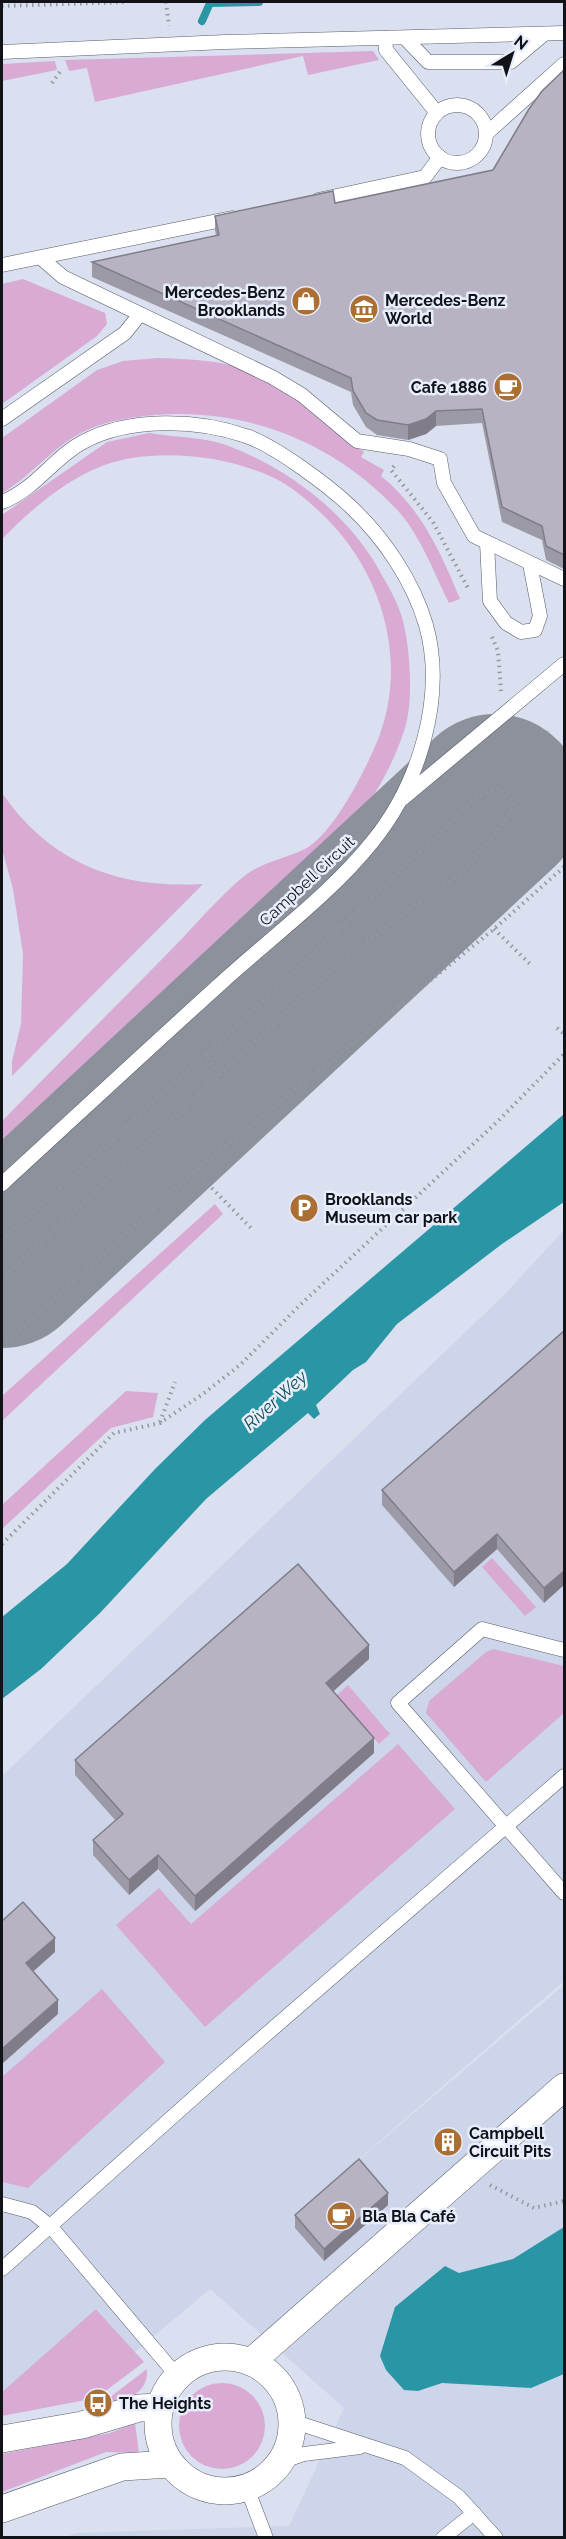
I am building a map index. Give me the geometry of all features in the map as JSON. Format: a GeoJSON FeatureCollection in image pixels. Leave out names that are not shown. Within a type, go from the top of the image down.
{"type":"FeatureCollection","features":[{"type":"Feature","properties":{"kind":"street"},"geometry":{"type":"LineString","coordinates":[[251,2362],[473,2169],[564,2086]]}},
{"type":"Feature","properties":{"kind":"street"},"geometry":{"type":"LineString","coordinates":[[212,2358],[236,2358],[251,2362],[267,2372],[280,2386],[288,2403],[292,2421],[290,2443],[281,2462],[266,2478],[247,2488],[226,2492],[204,2489],[185,2480],[170,2464],[161,2446],[157,2427],[159,2407],[166,2390],[177,2376],[190,2366],[212,2358]]}},
{"type":"Feature","properties":{"kind":"street"},"geometry":{"type":"LineString","coordinates":[[2,2439],[82,2425],[140,2408],[159,2407]]}},
{"type":"Feature","properties":{"kind":"street"},"geometry":{"type":"LineString","coordinates":[[2,2509],[122,2468],[170,2464]]}},
{"type":"Feature","properties":{"kind":"lane"},"geometry":{"type":"LineString","coordinates":[[2,52],[564,33]]}},
{"type":"Feature","properties":{"kind":"lane"},"geometry":{"type":"LineString","coordinates":[[405,38],[428,62],[511,62],[543,35]]}},
{"type":"Feature","properties":{"kind":"lane"},"geometry":{"type":"LineString","coordinates":[[385,38],[386,50],[437,113]]}},
{"type":"Feature","properties":{"kind":"lane"},"geometry":{"type":"LineString","coordinates":[[487,133],[480,116],[464,106],[454,105],[437,113],[429,131],[433,150],[440,157],[457,163],[475,158],[481,151],[487,133],[564,64]]}},
{"type":"Feature","properties":{"kind":"lane"},"geometry":{"type":"LineString","coordinates":[[299,204],[425,177],[440,157]]}},
{"type":"Feature","properties":{"kind":"lane"},"geometry":{"type":"LineString","coordinates":[[2,265],[242,216]]}},
{"type":"Feature","properties":{"kind":"lane"},"geometry":{"type":"LineString","coordinates":[[41,258],[63,277],[272,378],[302,395],[357,441],[402,448],[440,459],[444,483],[474,536],[564,579]]}},
{"type":"Feature","properties":{"kind":"lane"},"geometry":{"type":"LineString","coordinates":[[2,419],[125,333],[140,314]]}},
{"type":"Feature","properties":{"kind":"lane","name":"Campbell Circuit"},"geometry":{"type":"LineString","coordinates":[[2,502],[36,482],[80,443],[114,429],[163,422],[247,436],[335,491],[365,520],[408,582],[426,625],[432,666],[429,713],[418,758],[401,800],[373,842],[316,901],[256,951],[2,1184]]}},
{"type":"Feature","properties":{"kind":"lane"},"geometry":{"type":"LineString","coordinates":[[487,543],[490,601],[506,623],[522,632],[535,630],[540,616],[530,564]]}},
{"type":"Feature","properties":{"kind":"lane"},"geometry":{"type":"LineString","coordinates":[[401,800],[564,664]]}},
{"type":"Feature","properties":{"kind":"lane"},"geometry":{"type":"LineString","coordinates":[[564,1650],[482,1629],[398,1703],[564,1893]]}},
{"type":"Feature","properties":{"kind":"lane"},"geometry":{"type":"LineString","coordinates":[[2,2269],[217,2077],[564,1776]]}},
{"type":"Feature","properties":{"kind":"lane"},"geometry":{"type":"LineString","coordinates":[[2,2204],[32,2212],[51,2227],[177,2376]]}},
{"type":"Feature","properties":{"kind":"lane"},"geometry":{"type":"LineString","coordinates":[[292,2421],[405,2458],[459,2497],[496,2538]]}},
{"type":"Feature","properties":{"kind":"lane"},"geometry":{"type":"LineString","coordinates":[[281,2462],[304,2454],[365,2446]]}},
{"type":"Feature","properties":{"kind":"lane"},"geometry":{"type":"LineString","coordinates":[[247,2488],[266,2538]]}},
{"type":"Feature","properties":{"kind":"lane"},"geometry":{"type":"LineString","coordinates":[[443,2538],[474,2513]]}},
{"type":"Feature","properties":{"kind":"path"},"geometry":{"type":"LineString","coordinates":[[2,6],[126,2]]}},
{"type":"Feature","properties":{"kind":"path"},"geometry":{"type":"LineString","coordinates":[[166,2],[169,24]]}},
{"type":"Feature","properties":{"kind":"path"},"geometry":{"type":"LineString","coordinates":[[52,83],[62,70]]}},
{"type":"Feature","properties":{"kind":"path"},"geometry":{"type":"LineString","coordinates":[[402,448],[392,470],[433,522],[469,592]]}},
{"type":"Feature","properties":{"kind":"path"},"geometry":{"type":"LineString","coordinates":[[489,631],[498,651],[501,694],[517,717],[549,734]]}},
{"type":"Feature","properties":{"kind":"path"},"geometry":{"type":"LineString","coordinates":[[2,1241],[478,796],[499,788],[514,801],[511,812],[498,831],[461,874],[429,895],[339,963],[2,1279]]}},
{"type":"Feature","properties":{"kind":"path"},"geometry":{"type":"LineString","coordinates":[[2,1347],[195,1171],[494,929],[564,867]]}},
{"type":"Feature","properties":{"kind":"path"},"geometry":{"type":"LineString","coordinates":[[494,929],[531,965]]}},
{"type":"Feature","properties":{"kind":"path"},"geometry":{"type":"LineString","coordinates":[[557,1028],[564,1034]]}},
{"type":"Feature","properties":{"kind":"path"},"geometry":{"type":"LineString","coordinates":[[205,1053],[220,1077]]}},
{"type":"Feature","properties":{"kind":"path"},"geometry":{"type":"LineString","coordinates":[[2,1544],[114,1433],[160,1423],[202,1395],[240,1365],[300,1305],[498,1121],[564,1054]]}},
{"type":"Feature","properties":{"kind":"path"},"geometry":{"type":"LineString","coordinates":[[195,1171],[251,1228]]}},
{"type":"Feature","properties":{"kind":"path"},"geometry":{"type":"LineString","coordinates":[[160,1423],[175,1382]]}},
{"type":"Feature","properties":{"kind":"path"},"geometry":{"type":"LineString","coordinates":[[473,2169],[493,2187],[534,2208],[564,2201]]}},
{"type":"Feature","properties":{"kind":"shaded area"},"geometry":{"type":"Polygon","coordinates":[[[373,51],[379,60],[308,75],[303,56],[95,102],[87,68],[69,71],[65,60],[373,51]]]}},
{"type":"Feature","properties":{"kind":"shaded area"},"geometry":{"type":"Polygon","coordinates":[[[55,61],[57,70],[2,81],[2,64],[55,61]]]}},
{"type":"Feature","properties":{"kind":"shaded area"},"geometry":{"type":"Polygon","coordinates":[[[23,279],[105,313],[107,324],[97,336],[2,404],[2,284],[23,279]]]}},
{"type":"Feature","properties":{"kind":"shaded area"},"geometry":{"type":"Polygon","coordinates":[[[157,358],[216,362],[254,374],[303,405],[364,452],[361,457],[384,470],[381,476],[408,502],[419,517],[437,548],[460,599],[449,603],[427,556],[407,522],[374,488],[319,449],[256,424],[190,414],[155,415],[110,422],[73,437],[2,493],[2,438],[97,370],[123,361],[157,358]]]}},
{"type":"Feature","properties":{"kind":"shaded area"},"geometry":{"type":"Polygon","coordinates":[[[149,433],[208,440],[248,454],[270,465],[310,492],[346,525],[375,563],[393,594],[401,614],[407,640],[410,671],[408,716],[389,767],[369,803],[345,836],[317,867],[2,1157],[2,1121],[217,901],[247,874],[260,866],[305,849],[327,829],[339,814],[368,763],[380,734],[388,704],[391,674],[389,644],[383,614],[373,586],[359,559],[341,534],[304,498],[274,478],[240,465],[186,456],[150,456],[113,462],[61,488],[2,539],[2,515],[107,442],[149,433]]]}},
{"type":"Feature","properties":{"kind":"shaded area"},"geometry":{"type":"Polygon","coordinates":[[[2,793],[42,838],[89,867],[143,882],[203,884],[12,1076],[12,1061],[21,1024],[23,954],[13,889],[2,849],[2,793]]]}},
{"type":"Feature","properties":{"kind":"shaded area"},"geometry":{"type":"Polygon","coordinates":[[[215,1204],[223,1214],[2,1421],[2,1396],[215,1204]]]}},
{"type":"Feature","properties":{"kind":"shaded area","name":"The Heights"},"geometry":{"type":"Polygon","coordinates":[[[564,1230],[564,1981],[286,2222],[564,1985],[564,2537],[67,2537],[75,2533],[289,2526],[344,2408],[210,2289],[135,2352],[97,2309],[2,2392],[2,1776],[503,1296],[564,1230]]]}},
{"type":"Feature","properties":{"kind":"shaded area"},"geometry":{"type":"Polygon","coordinates":[[[126,1391],[158,1393],[153,1417],[111,1428],[2,1529],[2,1505],[126,1391]]]}},
{"type":"Feature","properties":{"kind":"shaded area"},"geometry":{"type":"Polygon","coordinates":[[[492,1558],[536,1607],[525,1616],[482,1567],[492,1558]]]}},
{"type":"Feature","properties":{"kind":"shaded area"},"geometry":{"type":"Polygon","coordinates":[[[494,1649],[564,1666],[564,1713],[486,1782],[426,1713],[429,1701],[486,1652],[494,1649]]]}},
{"type":"Feature","properties":{"kind":"shaded area"},"geometry":{"type":"Polygon","coordinates":[[[348,1685],[390,1734],[379,1744],[337,1695],[348,1685]]]}},
{"type":"Feature","properties":{"kind":"shaded area"},"geometry":{"type":"Polygon","coordinates":[[[398,1744],[455,1809],[205,2027],[116,1925],[159,1888],[191,1924],[398,1744]]]}},
{"type":"Feature","properties":{"kind":"shaded area"},"geometry":{"type":"Polygon","coordinates":[[[102,1989],[165,2062],[28,2188],[2,2182],[2,2077],[102,1989]]]}},
{"type":"Feature","properties":{"kind":"shaded area"},"geometry":{"type":"Polygon","coordinates":[[[96,2309],[144,2362],[96,2398],[2,2416],[2,2392],[96,2309]]]}},
{"type":"Feature","properties":{"kind":"shaded area"},"geometry":{"type":"Polygon","coordinates":[[[147,2369],[143,2386],[138,2392],[115,2403],[97,2407],[147,2369]]]}},
{"type":"Feature","properties":{"kind":"shaded area"},"geometry":{"type":"Polygon","coordinates":[[[214,2383],[230,2383],[253,2395],[262,2409],[265,2426],[262,2443],[253,2457],[230,2469],[214,2469],[198,2462],[186,2450],[179,2434],[179,2418],[186,2402],[198,2390],[214,2383]]]}},
{"type":"Feature","properties":{"kind":"shaded area"},"geometry":{"type":"Polygon","coordinates":[[[135,2423],[139,2453],[106,2452],[2,2492],[2,2454],[110,2433],[135,2423]]]}},
{"type":"Feature","properties":{"kind":"water","name":"River Wey"},"geometry":{"type":"Polygon","coordinates":[[[564,1114],[564,1202],[502,1244],[397,1324],[366,1362],[353,1370],[316,1405],[320,1414],[314,1419],[308,1413],[206,1499],[100,1613],[41,1669],[2,1699],[2,1617],[67,1564],[155,1469],[205,1420],[564,1114]]]}},
{"type":"Feature","properties":{"kind":"water"},"geometry":{"type":"Polygon","coordinates":[[[564,2227],[564,2374],[531,2388],[442,2383],[418,2391],[404,2390],[386,2370],[380,2356],[395,2307],[445,2266],[459,2273],[513,2259],[564,2227]]]}},
{"type":"Feature","properties":{"kind":"building","name":"Mercedes-Benz World"},"geometry":{"type":"Polygon","coordinates":[[[564,70],[564,555],[546,546],[542,526],[502,507],[482,409],[436,411],[426,419],[408,425],[377,420],[366,413],[353,391],[351,378],[92,262],[219,235],[215,216],[333,191],[335,203],[493,170],[529,109],[542,91],[564,70]]]}},
{"type":"Feature","properties":{"kind":"building"},"geometry":{"type":"Polygon","coordinates":[[[564,1331],[564,1571],[544,1588],[497,1534],[454,1572],[382,1490],[564,1331]]]}},
{"type":"Feature","properties":{"kind":"building"},"geometry":{"type":"Polygon","coordinates":[[[298,1564],[369,1645],[326,1683],[374,1738],[195,1896],[158,1855],[129,1880],[93,1840],[123,1814],[75,1760],[298,1564]]]}},
{"type":"Feature","properties":{"kind":"building"},"geometry":{"type":"Polygon","coordinates":[[[23,1902],[55,1938],[26,1963],[58,2000],[2,2049],[2,1921],[23,1902]]]}},
{"type":"Feature","properties":{"kind":"building","name":"Bla Bla Café"},"geometry":{"type":"Polygon","coordinates":[[[359,2159],[388,2193],[324,2249],[295,2215],[359,2159]]]}},
{"type":"Feature","properties":{"kind":"waterway"},"geometry":{"type":"LineString","coordinates":[[202,21],[210,3],[259,2]]}},
{"type":"Feature","properties":{"kind":"runway"},"geometry":{"type":"LineString","coordinates":[[2,1260],[495,802]]}},
{"type":"Feature","properties":{"kind":"place","name":"Mercedes-Benz Brooklands"},"geometry":{"type":"Point","coordinates":[306,301]}},
{"type":"Feature","properties":{"kind":"place","name":"Mercedes-Benz World"},"geometry":{"type":"Point","coordinates":[364,309]}},
{"type":"Feature","properties":{"kind":"place","name":"Cafe 1886"},"geometry":{"type":"Point","coordinates":[508,387]}},
{"type":"Feature","properties":{"kind":"place","name":"Brooklands Museum car park"},"geometry":{"type":"Point","coordinates":[304,1208]}},
{"type":"Feature","properties":{"kind":"place","name":"Campbell Circuit Pits"},"geometry":{"type":"Point","coordinates":[448,2142]}},
{"type":"Feature","properties":{"kind":"place","name":"Bla Bla Café"},"geometry":{"type":"Point","coordinates":[341,2216]}},
{"type":"Feature","properties":{"kind":"place","name":"The Heights"},"geometry":{"type":"Point","coordinates":[98,2403]}}]}
